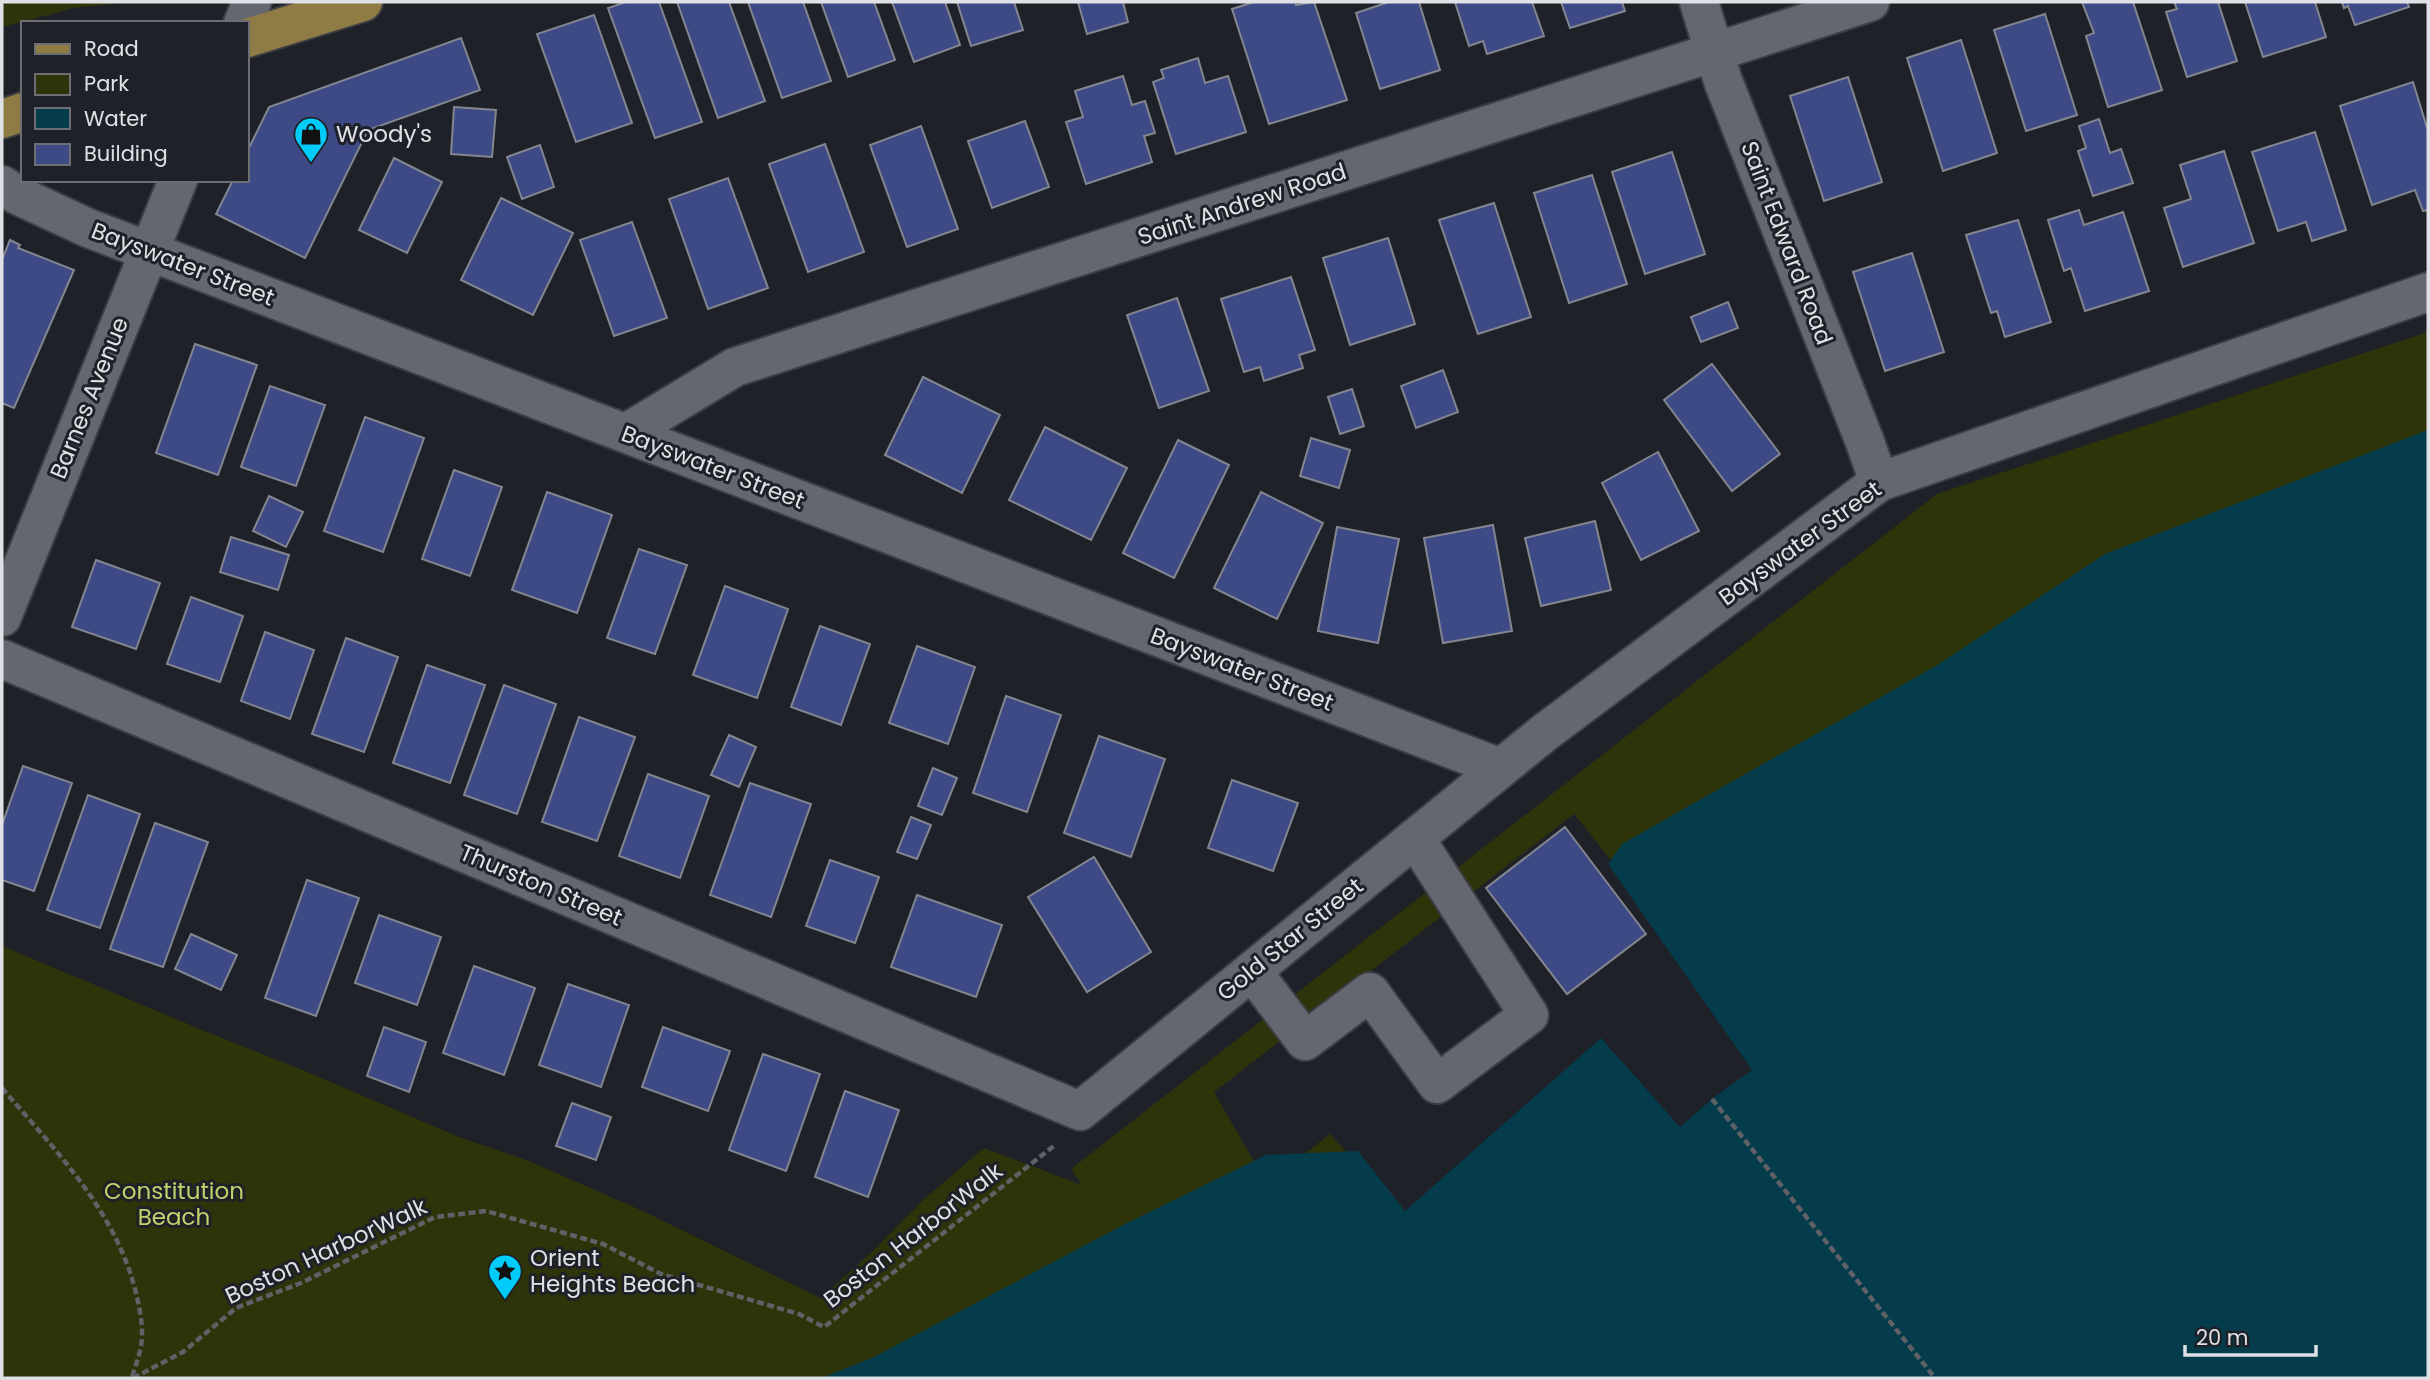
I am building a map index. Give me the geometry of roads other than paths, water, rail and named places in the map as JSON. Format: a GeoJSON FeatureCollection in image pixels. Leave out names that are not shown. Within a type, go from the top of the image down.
{"type":"FeatureCollection","features":[{"type":"Feature","properties":{"kind":"main road"},"geometry":{"type":"LineString","coordinates":[[248,38],[363,2]]}},
{"type":"Feature","properties":{"kind":"main road"},"geometry":{"type":"LineString","coordinates":[[2,119],[21,113]]}},
{"type":"Feature","properties":{"kind":"street"},"geometry":{"type":"LineString","coordinates":[[244,21],[252,2]]}},
{"type":"Feature","properties":{"kind":"street","name":"Saint Edward Road"},"geometry":{"type":"LineString","coordinates":[[1699,2],[1723,81],[1879,482]]}},
{"type":"Feature","properties":{"kind":"street","name":"Saint Andrew Road"},"geometry":{"type":"LineString","coordinates":[[626,433],[735,367],[1870,2]]}},
{"type":"Feature","properties":{"kind":"street","name":"Barnes Avenue"},"geometry":{"type":"LineString","coordinates":[[2,617],[177,182]]}},
{"type":"Feature","properties":{"kind":"street","name":"Bayswater Street"},"geometry":{"type":"LineString","coordinates":[[2,186],[88,228],[1501,768],[1879,482],[2428,292]]}},
{"type":"Feature","properties":{"kind":"street","name":"Thurston Street"},"geometry":{"type":"LineString","coordinates":[[2,659],[1080,1111]]}},
{"type":"Feature","properties":{"kind":"street","name":"Gold Star Street"},"geometry":{"type":"LineString","coordinates":[[1080,1111],[1501,768]]}},
{"type":"Feature","properties":{"kind":"street"},"geometry":{"type":"LineString","coordinates":[[1252,971],[1305,1041],[1370,992],[1437,1084],[1528,1015],[1415,838]]}},
{"type":"Feature","properties":{"kind":"water"},"geometry":{"type":"Polygon","coordinates":[[[2428,430],[2428,1378],[822,1378],[872,1358],[1125,1224],[1266,1155],[1358,1151],[1405,1211],[1601,1038],[1680,1127],[1752,1070],[1608,864],[1622,844],[1939,664],[2105,554],[2428,430]]]}},
{"type":"Feature","properties":{"kind":"place","name":"Woody's"},"geometry":{"type":"Point","coordinates":[311,164]}},
{"type":"Feature","properties":{"kind":"place","name":"Orient Heights Beach"},"geometry":{"type":"Point","coordinates":[505,1301]}},
{"type":"Feature","properties":{"kind":"park label","name":"Constitution Beach"},"geometry":{"type":"Point","coordinates":[174,1204]}}]}
